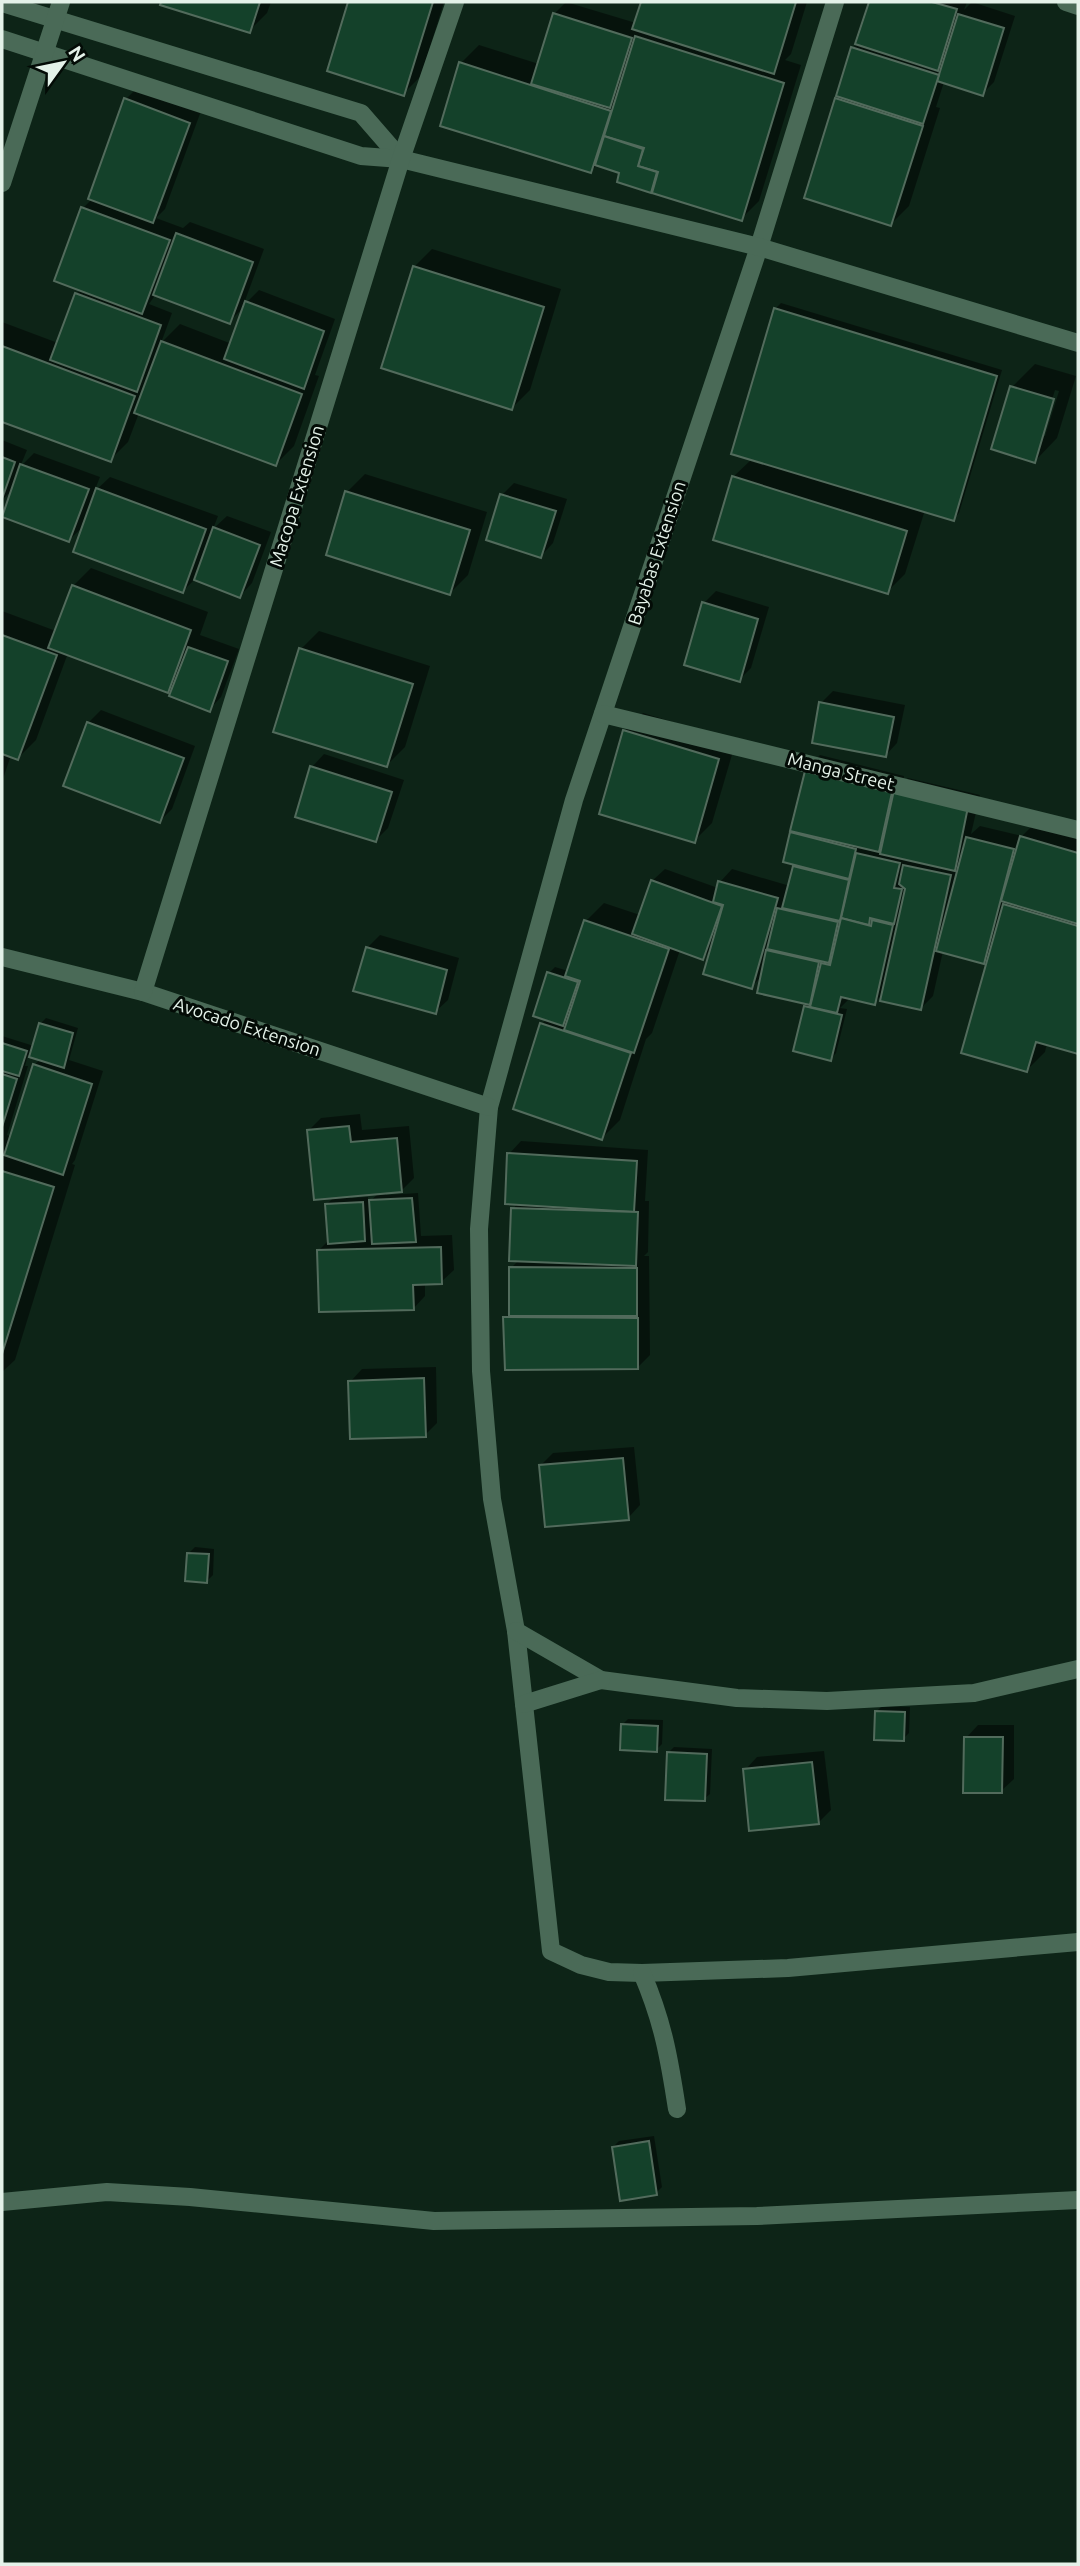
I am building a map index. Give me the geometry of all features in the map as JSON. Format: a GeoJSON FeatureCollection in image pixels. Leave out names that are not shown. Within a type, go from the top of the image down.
{"type":"FeatureCollection","features":[{"type":"Feature","properties":{"kind":"street"},"geometry":{"type":"LineString","coordinates":[[2,183],[61,2]]}},
{"type":"Feature","properties":{"kind":"street","name":"Macopa Extension"},"geometry":{"type":"LineString","coordinates":[[143,992],[401,159],[455,2]]}},
{"type":"Feature","properties":{"kind":"street","name":"Bayabas Extension"},"geometry":{"type":"LineString","coordinates":[[642,1973],[609,1972],[581,1965],[551,1951],[516,1631],[492,1499],[481,1371],[479,1229],[489,1107],[573,800],[759,247],[835,2]]}},
{"type":"Feature","properties":{"kind":"street"},"geometry":{"type":"LineString","coordinates":[[1066,2],[1078,5]]}},
{"type":"Feature","properties":{"kind":"street"},"geometry":{"type":"LineString","coordinates":[[2,3],[361,113],[401,159]]}},
{"type":"Feature","properties":{"kind":"street"},"geometry":{"type":"LineString","coordinates":[[2,39],[361,156],[401,159],[759,247],[1078,343]]}},
{"type":"Feature","properties":{"kind":"street","name":"Manga Street"},"geometry":{"type":"LineString","coordinates":[[603,714],[1078,830]]}},
{"type":"Feature","properties":{"kind":"street","name":"Avocado Extension"},"geometry":{"type":"LineString","coordinates":[[2,957],[143,992],[489,1107]]}},
{"type":"Feature","properties":{"kind":"street"},"geometry":{"type":"LineString","coordinates":[[516,1631],[601,1680],[737,1698],[827,1701],[974,1693],[1078,1669]]}},
{"type":"Feature","properties":{"kind":"street"},"geometry":{"type":"LineString","coordinates":[[524,1704],[601,1680]]}},
{"type":"Feature","properties":{"kind":"street"},"geometry":{"type":"LineString","coordinates":[[677,2109],[659,2013],[642,1973],[788,1968],[1078,1942]]}},
{"type":"Feature","properties":{"kind":"street"},"geometry":{"type":"LineString","coordinates":[[2,2202],[107,2192],[190,2197],[434,2221],[757,2216],[1078,2200]]}},
{"type":"Feature","properties":{"kind":"building"},"geometry":{"type":"Polygon","coordinates":[[[161,2],[260,2],[250,33],[160,5],[161,2]]]}},
{"type":"Feature","properties":{"kind":"building"},"geometry":{"type":"Polygon","coordinates":[[[348,2],[433,2],[404,96],[327,71],[348,2]]]}},
{"type":"Feature","properties":{"kind":"building"},"geometry":{"type":"Polygon","coordinates":[[[641,2],[796,2],[774,74],[632,29],[641,2]]]}},
{"type":"Feature","properties":{"kind":"building"},"geometry":{"type":"Polygon","coordinates":[[[869,2],[932,2],[957,9],[938,71],[855,44],[869,2]]]}},
{"type":"Feature","properties":{"kind":"building"},"geometry":{"type":"Polygon","coordinates":[[[553,13],[632,38],[610,108],[531,84],[553,13]]]}},
{"type":"Feature","properties":{"kind":"building"},"geometry":{"type":"Polygon","coordinates":[[[958,14],[1004,28],[983,96],[937,81],[958,14]]]}},
{"type":"Feature","properties":{"kind":"building"},"geometry":{"type":"Polygon","coordinates":[[[635,36],[784,83],[742,221],[652,193],[658,172],[638,166],[644,148],[604,136],[635,36]]]}},
{"type":"Feature","properties":{"kind":"building"},"geometry":{"type":"Polygon","coordinates":[[[851,47],[939,75],[923,124],[836,96],[851,47]]]}},
{"type":"Feature","properties":{"kind":"building"},"geometry":{"type":"Polygon","coordinates":[[[459,62],[611,111],[591,173],[440,126],[459,62]]]}},
{"type":"Feature","properties":{"kind":"building"},"geometry":{"type":"Polygon","coordinates":[[[124,98],[190,123],[153,223],[88,199],[124,98]]]}},
{"type":"Feature","properties":{"kind":"building"},"geometry":{"type":"Polygon","coordinates":[[[835,98],[923,126],[891,226],[804,198],[835,98]]]}},
{"type":"Feature","properties":{"kind":"building"},"geometry":{"type":"Polygon","coordinates":[[[604,136],[643,149],[638,166],[657,172],[651,193],[617,182],[619,173],[595,165],[604,136]]]}},
{"type":"Feature","properties":{"kind":"building"},"geometry":{"type":"Polygon","coordinates":[[[81,207],[170,240],[142,314],[54,281],[81,207]]]}},
{"type":"Feature","properties":{"kind":"building"},"geometry":{"type":"Polygon","coordinates":[[[176,233],[253,262],[230,324],[153,295],[176,233]]]}},
{"type":"Feature","properties":{"kind":"building"},"geometry":{"type":"Polygon","coordinates":[[[413,266],[544,307],[512,410],[381,368],[413,266]]]}},
{"type":"Feature","properties":{"kind":"building"},"geometry":{"type":"Polygon","coordinates":[[[75,293],[161,325],[137,392],[50,360],[75,293]]]}},
{"type":"Feature","properties":{"kind":"building"},"geometry":{"type":"Polygon","coordinates":[[[245,301],[324,331],[304,389],[224,359],[245,301]]]}},
{"type":"Feature","properties":{"kind":"building"},"geometry":{"type":"Polygon","coordinates":[[[774,308],[997,376],[954,521],[731,454],[774,308]]]}},
{"type":"Feature","properties":{"kind":"building"},"geometry":{"type":"Polygon","coordinates":[[[161,341],[302,394],[276,466],[134,413],[161,341]]]}},
{"type":"Feature","properties":{"kind":"building"},"geometry":{"type":"Polygon","coordinates":[[[2,346],[135,396],[111,462],[2,422],[2,346]]]}},
{"type":"Feature","properties":{"kind":"building"},"geometry":{"type":"Polygon","coordinates":[[[1010,386],[1054,399],[1035,463],[991,449],[1010,386]]]}},
{"type":"Feature","properties":{"kind":"building"},"geometry":{"type":"Polygon","coordinates":[[[2,457],[15,462],[2,499],[2,457]]]}},
{"type":"Feature","properties":{"kind":"building"},"geometry":{"type":"Polygon","coordinates":[[[20,464],[89,489],[69,542],[2,517],[20,464]]]}},
{"type":"Feature","properties":{"kind":"building"},"geometry":{"type":"Polygon","coordinates":[[[732,476],[907,531],[888,594],[713,540],[732,476]]]}},
{"type":"Feature","properties":{"kind":"building"},"geometry":{"type":"Polygon","coordinates":[[[96,488],[206,529],[183,593],[73,552],[96,488]]]}},
{"type":"Feature","properties":{"kind":"building"},"geometry":{"type":"Polygon","coordinates":[[[345,491],[470,530],[450,595],[326,555],[345,491]]]}},
{"type":"Feature","properties":{"kind":"building"},"geometry":{"type":"Polygon","coordinates":[[[500,494],[556,511],[541,558],[486,540],[500,494]]]}},
{"type":"Feature","properties":{"kind":"building"},"geometry":{"type":"Polygon","coordinates":[[[213,527],[260,545],[240,598],[194,580],[213,527]]]}},
{"type":"Feature","properties":{"kind":"building"},"geometry":{"type":"Polygon","coordinates":[[[72,585],[191,630],[168,693],[48,648],[72,585]]]}},
{"type":"Feature","properties":{"kind":"building"},"geometry":{"type":"Polygon","coordinates":[[[702,602],[758,619],[740,682],[684,665],[702,602]]]}},
{"type":"Feature","properties":{"kind":"building"},"geometry":{"type":"Polygon","coordinates":[[[2,635],[57,655],[18,760],[2,754],[2,635]]]}},
{"type":"Feature","properties":{"kind":"building"},"geometry":{"type":"Polygon","coordinates":[[[188,647],[228,661],[210,712],[169,696],[188,647]]]}},
{"type":"Feature","properties":{"kind":"building"},"geometry":{"type":"Polygon","coordinates":[[[299,648],[413,684],[387,767],[273,732],[299,648]]]}},
{"type":"Feature","properties":{"kind":"building"},"geometry":{"type":"Polygon","coordinates":[[[819,702],[894,717],[886,757],[812,743],[819,702]]]}},
{"type":"Feature","properties":{"kind":"building"},"geometry":{"type":"Polygon","coordinates":[[[87,722],[184,758],[160,823],[63,786],[87,722]]]}},
{"type":"Feature","properties":{"kind":"building"},"geometry":{"type":"Polygon","coordinates":[[[623,730],[719,759],[695,843],[599,814],[623,730]]]}},
{"type":"Feature","properties":{"kind":"building"},"geometry":{"type":"Polygon","coordinates":[[[310,766],[392,792],[376,842],[295,817],[310,766]]]}},
{"type":"Feature","properties":{"kind":"building"},"geometry":{"type":"Polygon","coordinates":[[[806,767],[893,788],[879,852],[790,831],[806,767]]]}},
{"type":"Feature","properties":{"kind":"building"},"geometry":{"type":"Polygon","coordinates":[[[894,790],[968,807],[955,871],[880,854],[894,790]]]}},
{"type":"Feature","properties":{"kind":"building"},"geometry":{"type":"Polygon","coordinates":[[[790,832],[856,849],[849,879],[783,862],[790,832]]]}},
{"type":"Feature","properties":{"kind":"building"},"geometry":{"type":"Polygon","coordinates":[[[1020,836],[1078,853],[1078,924],[1001,901],[1020,836]]]}},
{"type":"Feature","properties":{"kind":"building"},"geometry":{"type":"Polygon","coordinates":[[[966,837],[1014,849],[984,964],[936,951],[966,837]]]}},
{"type":"Feature","properties":{"kind":"building"},"geometry":{"type":"Polygon","coordinates":[[[856,853],[900,863],[894,888],[902,889],[894,924],[870,918],[869,925],[841,918],[856,853]]]}},
{"type":"Feature","properties":{"kind":"building"},"geometry":{"type":"Polygon","coordinates":[[[903,865],[951,875],[921,1010],[880,1001],[905,889],[899,884],[903,865]]]}},
{"type":"Feature","properties":{"kind":"building"},"geometry":{"type":"Polygon","coordinates":[[[793,866],[849,880],[840,921],[782,908],[793,866]]]}},
{"type":"Feature","properties":{"kind":"building"},"geometry":{"type":"Polygon","coordinates":[[[651,880],[722,906],[703,960],[632,934],[651,880]]]}},
{"type":"Feature","properties":{"kind":"building"},"geometry":{"type":"Polygon","coordinates":[[[718,881],[778,898],[752,989],[703,974],[723,905],[713,902],[718,881]]]}},
{"type":"Feature","properties":{"kind":"building"},"geometry":{"type":"Polygon","coordinates":[[[1003,904],[1078,926],[1078,1054],[1036,1042],[1027,1072],[961,1053],[1003,904]]]}},
{"type":"Feature","properties":{"kind":"building"},"geometry":{"type":"Polygon","coordinates":[[[777,908],[838,922],[829,963],[767,949],[777,908]]]}},
{"type":"Feature","properties":{"kind":"building"},"geometry":{"type":"Polygon","coordinates":[[[841,918],[871,926],[872,920],[893,925],[875,1005],[841,997],[837,1013],[810,1007],[821,963],[830,965],[841,918]]]}},
{"type":"Feature","properties":{"kind":"building"},"geometry":{"type":"Polygon","coordinates":[[[584,920],[669,949],[634,1053],[564,1030],[580,981],[565,976],[584,920]]]}},
{"type":"Feature","properties":{"kind":"building"},"geometry":{"type":"Polygon","coordinates":[[[366,947],[447,970],[436,1014],[353,991],[366,947]]]}},
{"type":"Feature","properties":{"kind":"building"},"geometry":{"type":"Polygon","coordinates":[[[766,950],[819,962],[810,1005],[757,993],[766,950]]]}},
{"type":"Feature","properties":{"kind":"building"},"geometry":{"type":"Polygon","coordinates":[[[547,972],[578,982],[563,1026],[533,1016],[547,972]]]}},
{"type":"Feature","properties":{"kind":"building"},"geometry":{"type":"Polygon","coordinates":[[[804,1006],[842,1015],[831,1061],[793,1051],[804,1006]]]}},
{"type":"Feature","properties":{"kind":"building"},"geometry":{"type":"Polygon","coordinates":[[[39,1023],[73,1033],[64,1068],[29,1057],[39,1023]]]}},
{"type":"Feature","properties":{"kind":"building"},"geometry":{"type":"Polygon","coordinates":[[[540,1023],[631,1053],[602,1140],[513,1109],[540,1023]]]}},
{"type":"Feature","properties":{"kind":"building"},"geometry":{"type":"Polygon","coordinates":[[[2,1043],[27,1051],[19,1076],[2,1071],[2,1043]]]}},
{"type":"Feature","properties":{"kind":"building"},"geometry":{"type":"Polygon","coordinates":[[[33,1064],[92,1084],[63,1175],[4,1155],[33,1064]]]}},
{"type":"Feature","properties":{"kind":"building"},"geometry":{"type":"Polygon","coordinates":[[[2,1074],[17,1079],[2,1127],[2,1074]]]}},
{"type":"Feature","properties":{"kind":"building"},"geometry":{"type":"Polygon","coordinates":[[[349,1126],[351,1142],[397,1138],[402,1192],[314,1200],[307,1130],[349,1126]]]}},
{"type":"Feature","properties":{"kind":"building"},"geometry":{"type":"Polygon","coordinates":[[[507,1153],[637,1161],[634,1212],[505,1204],[507,1153]]]}},
{"type":"Feature","properties":{"kind":"building"},"geometry":{"type":"Polygon","coordinates":[[[2,1171],[54,1187],[2,1354],[2,1171]]]}},
{"type":"Feature","properties":{"kind":"building"},"geometry":{"type":"Polygon","coordinates":[[[412,1198],[416,1242],[372,1244],[369,1200],[412,1198]]]}},
{"type":"Feature","properties":{"kind":"building"},"geometry":{"type":"Polygon","coordinates":[[[363,1202],[365,1241],[328,1244],[325,1204],[363,1202]]]}},
{"type":"Feature","properties":{"kind":"building"},"geometry":{"type":"Polygon","coordinates":[[[511,1208],[638,1212],[636,1266],[509,1261],[511,1208]]]}},
{"type":"Feature","properties":{"kind":"building"},"geometry":{"type":"Polygon","coordinates":[[[441,1247],[442,1284],[413,1285],[414,1310],[319,1312],[317,1250],[441,1247]]]}},
{"type":"Feature","properties":{"kind":"building"},"geometry":{"type":"Polygon","coordinates":[[[509,1267],[637,1268],[637,1316],[509,1316],[509,1267]]]}},
{"type":"Feature","properties":{"kind":"building"},"geometry":{"type":"Polygon","coordinates":[[[503,1317],[638,1318],[638,1369],[505,1370],[503,1317]]]}},
{"type":"Feature","properties":{"kind":"building"},"geometry":{"type":"Polygon","coordinates":[[[424,1378],[426,1437],[350,1439],[348,1381],[424,1378]]]}},
{"type":"Feature","properties":{"kind":"building"},"geometry":{"type":"Polygon","coordinates":[[[623,1458],[629,1520],[545,1527],[539,1465],[623,1458]]]}},
{"type":"Feature","properties":{"kind":"building"},"geometry":{"type":"Polygon","coordinates":[[[187,1553],[209,1554],[207,1583],[185,1581],[187,1553]]]}},
{"type":"Feature","properties":{"kind":"building"},"geometry":{"type":"Polygon","coordinates":[[[875,1711],[905,1712],[904,1741],[874,1740],[875,1711]]]}},
{"type":"Feature","properties":{"kind":"building"},"geometry":{"type":"Polygon","coordinates":[[[621,1724],[658,1726],[657,1752],[620,1750],[621,1724]]]}},
{"type":"Feature","properties":{"kind":"building"},"geometry":{"type":"Polygon","coordinates":[[[964,1737],[1003,1737],[1002,1793],[963,1793],[964,1737]]]}},
{"type":"Feature","properties":{"kind":"building"},"geometry":{"type":"Polygon","coordinates":[[[667,1752],[707,1754],[705,1801],[665,1800],[667,1752]]]}},
{"type":"Feature","properties":{"kind":"building"},"geometry":{"type":"Polygon","coordinates":[[[812,1762],[819,1824],[749,1831],[743,1769],[812,1762]]]}},
{"type":"Feature","properties":{"kind":"building"},"geometry":{"type":"Polygon","coordinates":[[[649,2141],[657,2195],[620,2201],[612,2147],[649,2141]]]}}]}
